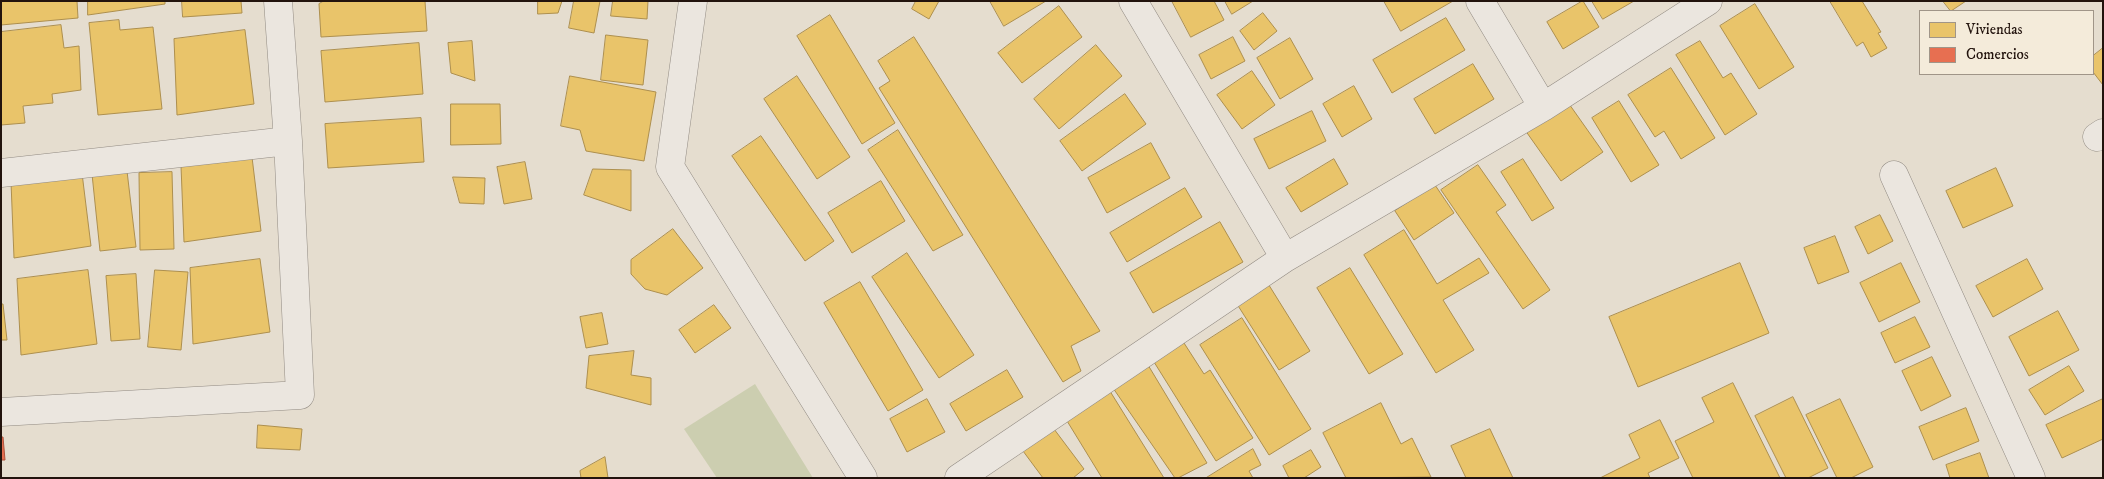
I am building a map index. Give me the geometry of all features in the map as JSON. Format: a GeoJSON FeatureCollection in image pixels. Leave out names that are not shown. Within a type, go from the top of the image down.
{"type":"FeatureCollection","features":[{"type":"Feature","properties":{"kind":"street"},"geometry":{"type":"LineString","coordinates":[[1,412],[300,395],[288,141],[278,1]]}},
{"type":"Feature","properties":{"kind":"street"},"geometry":{"type":"LineString","coordinates":[[693,1],[670,167],[863,478]]}},
{"type":"Feature","properties":{"kind":"street"},"geometry":{"type":"LineString","coordinates":[[1133,1],[1285,258]]}},
{"type":"Feature","properties":{"kind":"street"},"geometry":{"type":"LineString","coordinates":[[1480,1],[1544,108]]}},
{"type":"Feature","properties":{"kind":"street"},"geometry":{"type":"LineString","coordinates":[[959,478],[1285,258],[1544,108],[1708,1]]}},
{"type":"Feature","properties":{"kind":"street"},"geometry":{"type":"LineString","coordinates":[[1,173],[288,141]]}},
{"type":"Feature","properties":{"kind":"street"},"geometry":{"type":"LineString","coordinates":[[1894,175],[2031,478]]}},
{"type":"Feature","properties":{"kind":"green space"},"geometry":{"type":"Polygon","coordinates":[[[755,384],[813,478],[717,478],[684,429],[755,384]]]}},
{"type":"Feature","properties":{"kind":"building: Viviendas"},"geometry":{"type":"Polygon","coordinates":[[[1,1],[77,1],[78,18],[1,25],[1,1]]]}},
{"type":"Feature","properties":{"kind":"building: Viviendas"},"geometry":{"type":"Polygon","coordinates":[[[88,1],[165,1],[165,4],[88,15],[88,1]]]}},
{"type":"Feature","properties":{"kind":"building: Viviendas"},"geometry":{"type":"Polygon","coordinates":[[[182,1],[241,1],[242,13],[183,17],[182,1]]]}},
{"type":"Feature","properties":{"kind":"building: Viviendas"},"geometry":{"type":"Polygon","coordinates":[[[324,1],[425,1],[427,31],[321,37],[319,4],[324,1]]]}},
{"type":"Feature","properties":{"kind":"building: Viviendas"},"geometry":{"type":"Polygon","coordinates":[[[538,1],[562,1],[558,13],[538,14],[538,1]]]}},
{"type":"Feature","properties":{"kind":"building: Viviendas"},"geometry":{"type":"Polygon","coordinates":[[[574,1],[600,1],[594,33],[569,28],[574,1]]]}},
{"type":"Feature","properties":{"kind":"building: Viviendas"},"geometry":{"type":"Polygon","coordinates":[[[613,1],[648,1],[647,19],[611,16],[613,1]]]}},
{"type":"Feature","properties":{"kind":"building: Viviendas"},"geometry":{"type":"Polygon","coordinates":[[[916,1],[939,1],[929,19],[912,9],[916,1]]]}},
{"type":"Feature","properties":{"kind":"building: Viviendas"},"geometry":{"type":"Polygon","coordinates":[[[990,1],[1046,1],[1004,26],[990,1]]]}},
{"type":"Feature","properties":{"kind":"building: Viviendas"},"geometry":{"type":"Polygon","coordinates":[[[1172,1],[1214,1],[1224,20],[1191,37],[1172,1]]]}},
{"type":"Feature","properties":{"kind":"building: Viviendas"},"geometry":{"type":"Polygon","coordinates":[[[1225,1],[1253,1],[1232,14],[1225,1]]]}},
{"type":"Feature","properties":{"kind":"building: Viviendas"},"geometry":{"type":"Polygon","coordinates":[[[1384,1],[1453,1],[1401,31],[1384,1]]]}},
{"type":"Feature","properties":{"kind":"building: Viviendas"},"geometry":{"type":"Polygon","coordinates":[[[1583,1],[1599,27],[1563,49],[1547,22],[1583,1]]]}},
{"type":"Feature","properties":{"kind":"building: Viviendas"},"geometry":{"type":"Polygon","coordinates":[[[1592,1],[1634,1],[1603,19],[1592,1]]]}},
{"type":"Feature","properties":{"kind":"building: Viviendas"},"geometry":{"type":"Polygon","coordinates":[[[1830,1],[1862,1],[1881,32],[1878,33],[1887,48],[1871,57],[1863,42],[1857,46],[1830,1]]]}},
{"type":"Feature","properties":{"kind":"building: Viviendas"},"geometry":{"type":"Polygon","coordinates":[[[1943,1],[1966,1],[1952,10],[1950,10],[1943,1]]]}},
{"type":"Feature","properties":{"kind":"building: Viviendas"},"geometry":{"type":"Polygon","coordinates":[[[1755,4],[1794,67],[1759,89],[1720,26],[1755,4]]]}},
{"type":"Feature","properties":{"kind":"building: Viviendas"},"geometry":{"type":"Polygon","coordinates":[[[1059,6],[1082,37],[1022,83],[998,53],[1059,6]]]}},
{"type":"Feature","properties":{"kind":"building: Viviendas"},"geometry":{"type":"Polygon","coordinates":[[[1263,13],[1277,31],[1254,50],[1240,31],[1263,13]]]}},
{"type":"Feature","properties":{"kind":"building: Viviendas"},"geometry":{"type":"Polygon","coordinates":[[[830,15],[895,123],[862,144],[797,36],[830,15]]]}},
{"type":"Feature","properties":{"kind":"building: Viviendas"},"geometry":{"type":"Polygon","coordinates":[[[1446,18],[1465,50],[1392,93],[1373,60],[1446,18]]]}},
{"type":"Feature","properties":{"kind":"building: Viviendas"},"geometry":{"type":"Polygon","coordinates":[[[119,20],[120,30],[153,27],[162,109],[98,115],[89,23],[119,20]]]}},
{"type":"Feature","properties":{"kind":"building: Viviendas"},"geometry":{"type":"Polygon","coordinates":[[[61,25],[64,48],[79,46],[81,90],[52,94],[53,103],[23,106],[25,123],[1,125],[1,32],[61,25]]]}},
{"type":"Feature","properties":{"kind":"building: Viviendas"},"geometry":{"type":"Polygon","coordinates":[[[245,30],[254,104],[177,115],[174,39],[245,30]]]}},
{"type":"Feature","properties":{"kind":"building: Viviendas"},"geometry":{"type":"Polygon","coordinates":[[[606,35],[648,40],[643,85],[601,80],[606,35]]]}},
{"type":"Feature","properties":{"kind":"building: Viviendas"},"geometry":{"type":"Polygon","coordinates":[[[914,37],[1100,331],[1071,346],[1081,371],[1063,382],[879,88],[890,81],[878,61],[914,37]]]}},
{"type":"Feature","properties":{"kind":"building: Viviendas"},"geometry":{"type":"Polygon","coordinates":[[[1233,37],[1245,61],[1211,79],[1199,55],[1233,37]]]}},
{"type":"Feature","properties":{"kind":"building: Viviendas"},"geometry":{"type":"Polygon","coordinates":[[[1290,38],[1313,79],[1280,99],[1257,58],[1290,38]]]}},
{"type":"Feature","properties":{"kind":"building: Viviendas"},"geometry":{"type":"Polygon","coordinates":[[[472,41],[475,81],[451,73],[448,43],[472,41]]]}},
{"type":"Feature","properties":{"kind":"building: Viviendas"},"geometry":{"type":"Polygon","coordinates":[[[1700,41],[1723,78],[1731,73],[1757,114],[1725,135],[1676,55],[1700,41]]]}},
{"type":"Feature","properties":{"kind":"building: Viviendas"},"geometry":{"type":"Polygon","coordinates":[[[419,43],[423,94],[325,102],[321,51],[419,43]]]}},
{"type":"Feature","properties":{"kind":"building: Viviendas"},"geometry":{"type":"Polygon","coordinates":[[[1096,45],[1122,76],[1059,129],[1034,99],[1096,45]]]}},
{"type":"Feature","properties":{"kind":"building: Viviendas"},"geometry":{"type":"Polygon","coordinates":[[[2103,48],[2103,85],[2094,73],[2094,55],[2103,48]]]}},
{"type":"Feature","properties":{"kind":"building: Viviendas"},"geometry":{"type":"Polygon","coordinates":[[[1473,64],[1494,99],[1435,134],[1414,99],[1473,64]]]}},
{"type":"Feature","properties":{"kind":"building: Viviendas"},"geometry":{"type":"Polygon","coordinates":[[[1671,68],[1715,138],[1681,159],[1664,131],[1655,137],[1628,95],[1671,68]]]}},
{"type":"Feature","properties":{"kind":"building: Viviendas"},"geometry":{"type":"Polygon","coordinates":[[[1252,71],[1275,105],[1242,129],[1217,95],[1252,71]]]}},
{"type":"Feature","properties":{"kind":"building: Viviendas"},"geometry":{"type":"Polygon","coordinates":[[[570,76],[656,92],[644,161],[586,151],[580,130],[561,126],[570,76]]]}},
{"type":"Feature","properties":{"kind":"building: Viviendas"},"geometry":{"type":"Polygon","coordinates":[[[797,76],[850,157],[817,179],[764,99],[797,76]]]}},
{"type":"Feature","properties":{"kind":"building: Viviendas"},"geometry":{"type":"Polygon","coordinates":[[[1354,86],[1372,119],[1342,137],[1323,104],[1354,86]]]}},
{"type":"Feature","properties":{"kind":"building: Viviendas"},"geometry":{"type":"Polygon","coordinates":[[[1125,94],[1146,124],[1082,171],[1060,141],[1125,94]]]}},
{"type":"Feature","properties":{"kind":"building: Viviendas"},"geometry":{"type":"Polygon","coordinates":[[[1567,101],[1603,152],[1561,181],[1525,130],[1567,101]]]}},
{"type":"Feature","properties":{"kind":"building: Viviendas"},"geometry":{"type":"Polygon","coordinates":[[[1619,101],[1659,165],[1631,182],[1592,118],[1619,101]]]}},
{"type":"Feature","properties":{"kind":"building: Viviendas"},"geometry":{"type":"Polygon","coordinates":[[[451,104],[500,104],[501,144],[451,145],[451,104]]]}},
{"type":"Feature","properties":{"kind":"building: Viviendas"},"geometry":{"type":"Polygon","coordinates":[[[1312,111],[1326,141],[1269,169],[1254,139],[1312,111]]]}},
{"type":"Feature","properties":{"kind":"building: Viviendas"},"geometry":{"type":"Polygon","coordinates":[[[421,118],[424,162],[328,168],[325,124],[421,118]]]}},
{"type":"Feature","properties":{"kind":"building: Viviendas"},"geometry":{"type":"Polygon","coordinates":[[[898,130],[963,235],[933,251],[868,150],[898,130]]]}},
{"type":"Feature","properties":{"kind":"building: Viviendas"},"geometry":{"type":"Polygon","coordinates":[[[761,136],[834,241],[805,261],[732,156],[761,136]]]}},
{"type":"Feature","properties":{"kind":"building: Viviendas"},"geometry":{"type":"Polygon","coordinates":[[[1151,143],[1170,178],[1107,213],[1088,178],[1151,143]]]}},
{"type":"Feature","properties":{"kind":"building: Viviendas"},"geometry":{"type":"Polygon","coordinates":[[[252,157],[261,231],[184,242],[181,166],[252,157]]]}},
{"type":"Feature","properties":{"kind":"building: Viviendas"},"geometry":{"type":"Polygon","coordinates":[[[1334,159],[1348,184],[1301,212],[1286,188],[1334,159]]]}},
{"type":"Feature","properties":{"kind":"building: Viviendas"},"geometry":{"type":"Polygon","coordinates":[[[1523,159],[1554,208],[1532,221],[1501,172],[1523,159]]]}},
{"type":"Feature","properties":{"kind":"building: Viviendas"},"geometry":{"type":"Polygon","coordinates":[[[525,162],[532,199],[504,204],[497,167],[525,162]]]}},
{"type":"Feature","properties":{"kind":"building: Viviendas"},"geometry":{"type":"Polygon","coordinates":[[[1478,165],[1506,205],[1496,212],[1550,290],[1523,309],[1441,190],[1478,165]]]}},
{"type":"Feature","properties":{"kind":"building: Viviendas"},"geometry":{"type":"Polygon","coordinates":[[[1996,168],[2013,206],[1963,228],[1946,191],[1996,168]]]}},
{"type":"Feature","properties":{"kind":"building: Viviendas"},"geometry":{"type":"Polygon","coordinates":[[[593,169],[631,170],[631,211],[584,195],[593,169]]]}},
{"type":"Feature","properties":{"kind":"building: Viviendas"},"geometry":{"type":"Polygon","coordinates":[[[127,171],[136,247],[100,251],[92,174],[127,171]]]}},
{"type":"Feature","properties":{"kind":"building: Viviendas"},"geometry":{"type":"Polygon","coordinates":[[[172,172],[174,249],[140,250],[139,173],[172,172]]]}},
{"type":"Feature","properties":{"kind":"building: Viviendas"},"geometry":{"type":"Polygon","coordinates":[[[82,173],[91,246],[14,258],[11,182],[82,173]]]}},
{"type":"Feature","properties":{"kind":"building: Viviendas"},"geometry":{"type":"Polygon","coordinates":[[[453,177],[485,178],[484,204],[460,203],[453,177]]]}},
{"type":"Feature","properties":{"kind":"building: Viviendas"},"geometry":{"type":"Polygon","coordinates":[[[881,181],[905,221],[852,253],[828,213],[881,181]]]}},
{"type":"Feature","properties":{"kind":"building: Viviendas"},"geometry":{"type":"Polygon","coordinates":[[[1435,185],[1454,213],[1414,240],[1395,211],[1435,185]]]}},
{"type":"Feature","properties":{"kind":"building: Viviendas"},"geometry":{"type":"Polygon","coordinates":[[[1185,188],[1202,217],[1127,262],[1110,233],[1185,188]]]}},
{"type":"Feature","properties":{"kind":"building: Viviendas"},"geometry":{"type":"Polygon","coordinates":[[[1880,215],[1893,241],[1868,254],[1855,227],[1880,215]]]}},
{"type":"Feature","properties":{"kind":"building: Viviendas"},"geometry":{"type":"Polygon","coordinates":[[[1220,222],[1243,262],[1153,313],[1130,273],[1220,222]]]}},
{"type":"Feature","properties":{"kind":"building: Viviendas"},"geometry":{"type":"Polygon","coordinates":[[[673,229],[703,268],[667,295],[645,289],[631,274],[631,260],[673,229]]]}},
{"type":"Feature","properties":{"kind":"building: Viviendas"},"geometry":{"type":"Polygon","coordinates":[[[1404,230],[1437,284],[1479,258],[1489,273],[1443,300],[1474,350],[1436,373],[1364,255],[1404,230]]]}},
{"type":"Feature","properties":{"kind":"building: Viviendas"},"geometry":{"type":"Polygon","coordinates":[[[1835,236],[1849,272],[1818,284],[1804,248],[1835,236]]]}},
{"type":"Feature","properties":{"kind":"building: Viviendas"},"geometry":{"type":"Polygon","coordinates":[[[907,253],[974,355],[939,378],[872,277],[907,253]]]}},
{"type":"Feature","properties":{"kind":"building: Viviendas"},"geometry":{"type":"Polygon","coordinates":[[[260,259],[270,332],[193,344],[190,268],[260,259]]]}},
{"type":"Feature","properties":{"kind":"building: Viviendas"},"geometry":{"type":"Polygon","coordinates":[[[2027,259],[2043,289],[1993,317],[1976,286],[2027,259]]]}},
{"type":"Feature","properties":{"kind":"building: Viviendas"},"geometry":{"type":"Polygon","coordinates":[[[1740,263],[1769,333],[1638,387],[1609,317],[1740,263]]]}},
{"type":"Feature","properties":{"kind":"building: Viviendas"},"geometry":{"type":"Polygon","coordinates":[[[1901,263],[1920,302],[1879,322],[1860,283],[1901,263]]]}},
{"type":"Feature","properties":{"kind":"building: Viviendas"},"geometry":{"type":"Polygon","coordinates":[[[1350,268],[1403,354],[1369,374],[1317,288],[1350,268]]]}},
{"type":"Feature","properties":{"kind":"building: Viviendas"},"geometry":{"type":"Polygon","coordinates":[[[88,270],[97,344],[21,355],[17,279],[88,270]]]}},
{"type":"Feature","properties":{"kind":"building: Viviendas"},"geometry":{"type":"Polygon","coordinates":[[[155,270],[188,272],[181,350],[148,347],[155,270]]]}},
{"type":"Feature","properties":{"kind":"building: Viviendas"},"geometry":{"type":"Polygon","coordinates":[[[136,274],[140,339],[111,341],[106,276],[136,274]]]}},
{"type":"Feature","properties":{"kind":"building: Viviendas"},"geometry":{"type":"Polygon","coordinates":[[[860,282],[923,390],[888,411],[824,303],[860,282]]]}},
{"type":"Feature","properties":{"kind":"building: Viviendas"},"geometry":{"type":"Polygon","coordinates":[[[1267,282],[1310,351],[1279,370],[1235,301],[1267,282]]]}},
{"type":"Feature","properties":{"kind":"building: Viviendas"},"geometry":{"type":"Polygon","coordinates":[[[1,304],[3,304],[7,340],[1,340],[1,304]]]}},
{"type":"Feature","properties":{"kind":"building: Viviendas"},"geometry":{"type":"Polygon","coordinates":[[[714,305],[731,328],[695,353],[679,330],[714,305]]]}},
{"type":"Feature","properties":{"kind":"building: Viviendas"},"geometry":{"type":"Polygon","coordinates":[[[2058,311],[2079,350],[2029,376],[2009,337],[2058,311]]]}},
{"type":"Feature","properties":{"kind":"building: Viviendas"},"geometry":{"type":"Polygon","coordinates":[[[602,313],[608,344],[586,348],[580,317],[602,313]]]}},
{"type":"Feature","properties":{"kind":"building: Viviendas"},"geometry":{"type":"Polygon","coordinates":[[[1915,317],[1930,347],[1895,363],[1881,333],[1915,317]]]}},
{"type":"Feature","properties":{"kind":"building: Viviendas"},"geometry":{"type":"Polygon","coordinates":[[[1242,318],[1311,429],[1269,455],[1200,345],[1242,318]]]}},
{"type":"Feature","properties":{"kind":"building: Viviendas"},"geometry":{"type":"Polygon","coordinates":[[[1184,343],[1204,374],[1210,370],[1253,438],[1216,461],[1154,362],[1184,343]]]}},
{"type":"Feature","properties":{"kind":"building: Viviendas"},"geometry":{"type":"Polygon","coordinates":[[[634,351],[631,375],[651,378],[651,405],[586,388],[589,356],[634,351]]]}},
{"type":"Feature","properties":{"kind":"building: Viviendas"},"geometry":{"type":"Polygon","coordinates":[[[1932,357],[1951,396],[1921,411],[1902,371],[1932,357]]]}},
{"type":"Feature","properties":{"kind":"building: Viviendas"},"geometry":{"type":"Polygon","coordinates":[[[1148,365],[1207,463],[1178,478],[1175,478],[1113,388],[1148,365]]]}},
{"type":"Feature","properties":{"kind":"building: Viviendas"},"geometry":{"type":"Polygon","coordinates":[[[2069,366],[2084,391],[2045,415],[2029,390],[2069,366]]]}},
{"type":"Feature","properties":{"kind":"building: Viviendas"},"geometry":{"type":"Polygon","coordinates":[[[1007,370],[1023,397],[966,431],[950,404],[1007,370]]]}},
{"type":"Feature","properties":{"kind":"building: Viviendas"},"geometry":{"type":"Polygon","coordinates":[[[1733,383],[1780,478],[1693,478],[1675,441],[1714,422],[1702,398],[1733,383]]]}},
{"type":"Feature","properties":{"kind":"building: Viviendas"},"geometry":{"type":"Polygon","coordinates":[[[1108,388],[1164,478],[1102,478],[1064,416],[1108,388]]]}},
{"type":"Feature","properties":{"kind":"building: Viviendas"},"geometry":{"type":"Polygon","coordinates":[[[1793,397],[1828,468],[1808,478],[1786,478],[1755,416],[1793,397]]]}},
{"type":"Feature","properties":{"kind":"building: Viviendas"},"geometry":{"type":"Polygon","coordinates":[[[927,399],[945,432],[907,452],[890,419],[927,399]]]}},
{"type":"Feature","properties":{"kind":"building: Viviendas"},"geometry":{"type":"Polygon","coordinates":[[[1840,399],[1873,467],[1851,478],[1837,478],[1806,415],[1840,399]]]}},
{"type":"Feature","properties":{"kind":"building: Viviendas"},"geometry":{"type":"Polygon","coordinates":[[[2103,399],[2103,439],[2062,458],[2046,425],[2103,399]]]}},
{"type":"Feature","properties":{"kind":"building: Viviendas"},"geometry":{"type":"Polygon","coordinates":[[[1381,403],[1401,444],[1412,438],[1431,477],[1346,478],[1323,433],[1381,403]]]}},
{"type":"Feature","properties":{"kind":"building: Viviendas"},"geometry":{"type":"Polygon","coordinates":[[[1966,408],[1979,441],[1933,460],[1919,427],[1966,408]]]}},
{"type":"Feature","properties":{"kind":"building: Viviendas"},"geometry":{"type":"Polygon","coordinates":[[[1660,420],[1679,458],[1648,473],[1650,478],[1600,478],[1640,458],[1629,435],[1660,420]]]}},
{"type":"Feature","properties":{"kind":"building: Viviendas"},"geometry":{"type":"Polygon","coordinates":[[[258,425],[302,429],[300,450],[257,448],[258,425]]]}},
{"type":"Feature","properties":{"kind":"building: Viviendas"},"geometry":{"type":"Polygon","coordinates":[[[1054,429],[1084,469],[1073,478],[1043,478],[1023,451],[1054,429]]]}},
{"type":"Feature","properties":{"kind":"building: Viviendas"},"geometry":{"type":"Polygon","coordinates":[[[1490,429],[1513,478],[1466,478],[1451,446],[1490,429]]]}},
{"type":"Feature","properties":{"kind":"building: Viviendas"},"geometry":{"type":"Polygon","coordinates":[[[1253,449],[1261,465],[1249,471],[1253,478],[1206,478],[1253,449]]]}},
{"type":"Feature","properties":{"kind":"building: Viviendas"},"geometry":{"type":"Polygon","coordinates":[[[1311,450],[1321,467],[1304,478],[1289,478],[1283,466],[1311,450]]]}},
{"type":"Feature","properties":{"kind":"building: Viviendas"},"geometry":{"type":"Polygon","coordinates":[[[1980,453],[1989,478],[1950,478],[1946,465],[1980,453]]]}},
{"type":"Feature","properties":{"kind":"building: Viviendas"},"geometry":{"type":"Polygon","coordinates":[[[605,457],[608,478],[581,478],[580,471],[605,457]]]}},
{"type":"Feature","properties":{"kind":"building: Comercios"},"geometry":{"type":"Polygon","coordinates":[[[1,437],[3,437],[5,460],[1,460],[1,437]]]}}]}
